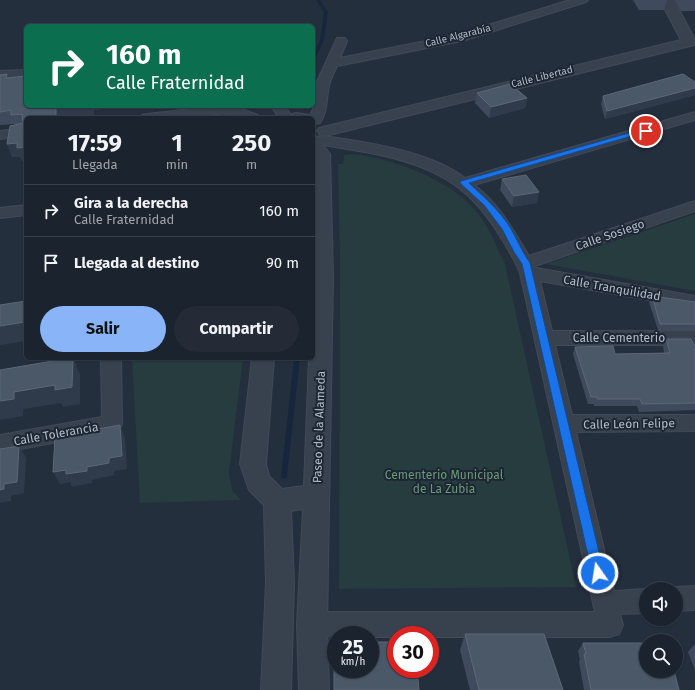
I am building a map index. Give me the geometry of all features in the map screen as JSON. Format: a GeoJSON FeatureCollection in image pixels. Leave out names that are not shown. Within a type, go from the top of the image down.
{"type":"FeatureCollection","features":[{"type":"Feature","properties":{"kind":"street","name":"Calle Algarabía"},"geometry":{"type":"LineString","coordinates":[[332,63],[458,38],[582,0]]}},
{"type":"Feature","properties":{"kind":"street"},"geometry":{"type":"LineString","coordinates":[[667,0],[692,43]]}},
{"type":"Feature","properties":{"kind":"street"},"geometry":{"type":"LineString","coordinates":[[279,623],[610,625],[527,268],[506,228],[487,203],[463,183],[426,162],[315,131],[320,110],[322,86],[341,41]]}},
{"type":"Feature","properties":{"kind":"street","name":"Calle Libertad"},"geometry":{"type":"LineString","coordinates":[[315,131],[692,43]]}},
{"type":"Feature","properties":{"kind":"street"},"geometry":{"type":"LineString","coordinates":[[0,76],[24,75]]}},
{"type":"Feature","properties":{"kind":"street"},"geometry":{"type":"LineString","coordinates":[[161,116],[216,108]]}},
{"type":"Feature","properties":{"kind":"street"},"geometry":{"type":"LineString","coordinates":[[226,108],[247,116]]}},
{"type":"Feature","properties":{"kind":"street"},"geometry":{"type":"LineString","coordinates":[[463,183],[695,116]]}},
{"type":"Feature","properties":{"kind":"street","name":"Paseo de la Alameda"},"geometry":{"type":"LineString","coordinates":[[314,690],[312,624],[323,276],[321,154],[315,131]]}},
{"type":"Feature","properties":{"kind":"street"},"geometry":{"type":"LineString","coordinates":[[0,135],[24,132]]}},
{"type":"Feature","properties":{"kind":"street","name":"Calle Sosiego"},"geometry":{"type":"LineString","coordinates":[[527,268],[695,206]]}},
{"type":"Feature","properties":{"kind":"street"},"geometry":{"type":"LineString","coordinates":[[0,213],[24,210]]}},
{"type":"Feature","properties":{"kind":"street","name":"Calle Tranquilidad"},"geometry":{"type":"LineString","coordinates":[[527,268],[695,302]]}},
{"type":"Feature","properties":{"kind":"street","name":"Calle Cementerio"},"geometry":{"type":"LineString","coordinates":[[544,338],[695,338]]}},
{"type":"Feature","properties":{"kind":"street","name":"Calle Tolerancia"},"geometry":{"type":"LineString","coordinates":[[0,444],[112,424],[111,360]]}},
{"type":"Feature","properties":{"kind":"street"},"geometry":{"type":"LineString","coordinates":[[263,360],[253,464],[258,482],[278,502],[280,583],[276,690]]}},
{"type":"Feature","properties":{"kind":"street","name":"Calle León Felipe"},"geometry":{"type":"LineString","coordinates":[[563,424],[695,423]]}},
{"type":"Feature","properties":{"kind":"street","name":"Paseo de la Alameda"},"geometry":{"type":"LineString","coordinates":[[278,502],[317,496]]}},
{"type":"Feature","properties":{"kind":"street"},"geometry":{"type":"LineString","coordinates":[[683,599],[695,598]]}},
{"type":"Feature","properties":{"kind":"street"},"geometry":{"type":"LineString","coordinates":[[605,602],[639,600]]}},
{"type":"Feature","properties":{"kind":"green space","name":"Cementerio Municipal de La Zubia"},"geometry":{"type":"Polygon","coordinates":[[[351,154],[385,160],[422,173],[440,182],[456,192],[469,204],[480,216],[491,234],[505,264],[576,587],[339,589],[340,261],[338,164],[343,164],[344,155],[351,154]]]}},
{"type":"Feature","properties":{"kind":"green space"},"geometry":{"type":"Polygon","coordinates":[[[695,214],[695,291],[546,264],[695,214]]]}},
{"type":"Feature","properties":{"kind":"green space"},"geometry":{"type":"Polygon","coordinates":[[[132,360],[243,360],[229,473],[232,490],[241,500],[140,503],[132,360]]]}},
{"type":"Feature","properties":{"kind":"building"},"geometry":{"type":"Polygon","coordinates":[[[7,74],[6,78],[24,76],[24,108],[56,108],[56,116],[24,116],[24,147],[17,148],[17,143],[7,144],[10,126],[23,123],[22,114],[11,115],[11,110],[0,112],[0,75],[7,74]]]}},
{"type":"Feature","properties":{"kind":"building"},"geometry":{"type":"Polygon","coordinates":[[[683,74],[695,82],[695,88],[607,111],[603,96],[683,74]]]}},
{"type":"Feature","properties":{"kind":"building"},"geometry":{"type":"Polygon","coordinates":[[[510,84],[527,98],[491,107],[477,93],[510,84]]]}},
{"type":"Feature","properties":{"kind":"building"},"geometry":{"type":"Polygon","coordinates":[[[526,175],[539,192],[514,196],[502,179],[526,175]]]}},
{"type":"Feature","properties":{"kind":"building"},"geometry":{"type":"Polygon","coordinates":[[[652,296],[695,302],[695,324],[660,324],[652,296]]]}},
{"type":"Feature","properties":{"kind":"building"},"geometry":{"type":"Polygon","coordinates":[[[24,301],[24,322],[0,326],[0,305],[24,301]]]}},
{"type":"Feature","properties":{"kind":"building"},"geometry":{"type":"Polygon","coordinates":[[[666,339],[691,339],[695,347],[695,403],[642,404],[640,399],[597,399],[597,397],[591,397],[575,347],[613,346],[615,354],[670,353],[666,339]]]}},
{"type":"Feature","properties":{"kind":"building"},"geometry":{"type":"Polygon","coordinates":[[[58,360],[73,360],[72,387],[55,390],[55,385],[14,392],[14,399],[0,401],[0,370],[58,360]]]}},
{"type":"Feature","properties":{"kind":"building"},"geometry":{"type":"Polygon","coordinates":[[[120,425],[122,456],[109,458],[109,463],[87,467],[87,471],[66,474],[66,470],[53,472],[55,437],[120,425]]]}},
{"type":"Feature","properties":{"kind":"building"},"geometry":{"type":"Polygon","coordinates":[[[19,446],[17,482],[4,484],[4,489],[0,490],[0,449],[19,446]]]}},
{"type":"Feature","properties":{"kind":"building"},"geometry":{"type":"Polygon","coordinates":[[[465,634],[544,634],[563,690],[479,690],[465,634]]]}},
{"type":"Feature","properties":{"kind":"building"},"geometry":{"type":"Polygon","coordinates":[[[379,642],[387,642],[387,678],[418,678],[419,690],[334,690],[334,678],[379,678],[379,642]]]}},
{"type":"Feature","properties":{"kind":"building"},"geometry":{"type":"Polygon","coordinates":[[[583,643],[639,643],[639,678],[676,678],[679,690],[591,690],[584,654],[586,654],[583,643]]]}},
{"type":"Feature","properties":{"kind":"waterway"},"geometry":{"type":"LineString","coordinates":[[315,55],[322,40],[326,12],[318,0]]}},
{"type":"Feature","properties":{"kind":"waterway"},"geometry":{"type":"LineString","coordinates":[[284,476],[297,360]]}},
{"type":"Feature","properties":{"kind":"route"},"geometry":{"type":"LineString","coordinates":[[598,573],[526,263],[518,252],[506,228],[487,203],[463,183],[646,131]]}}]}
